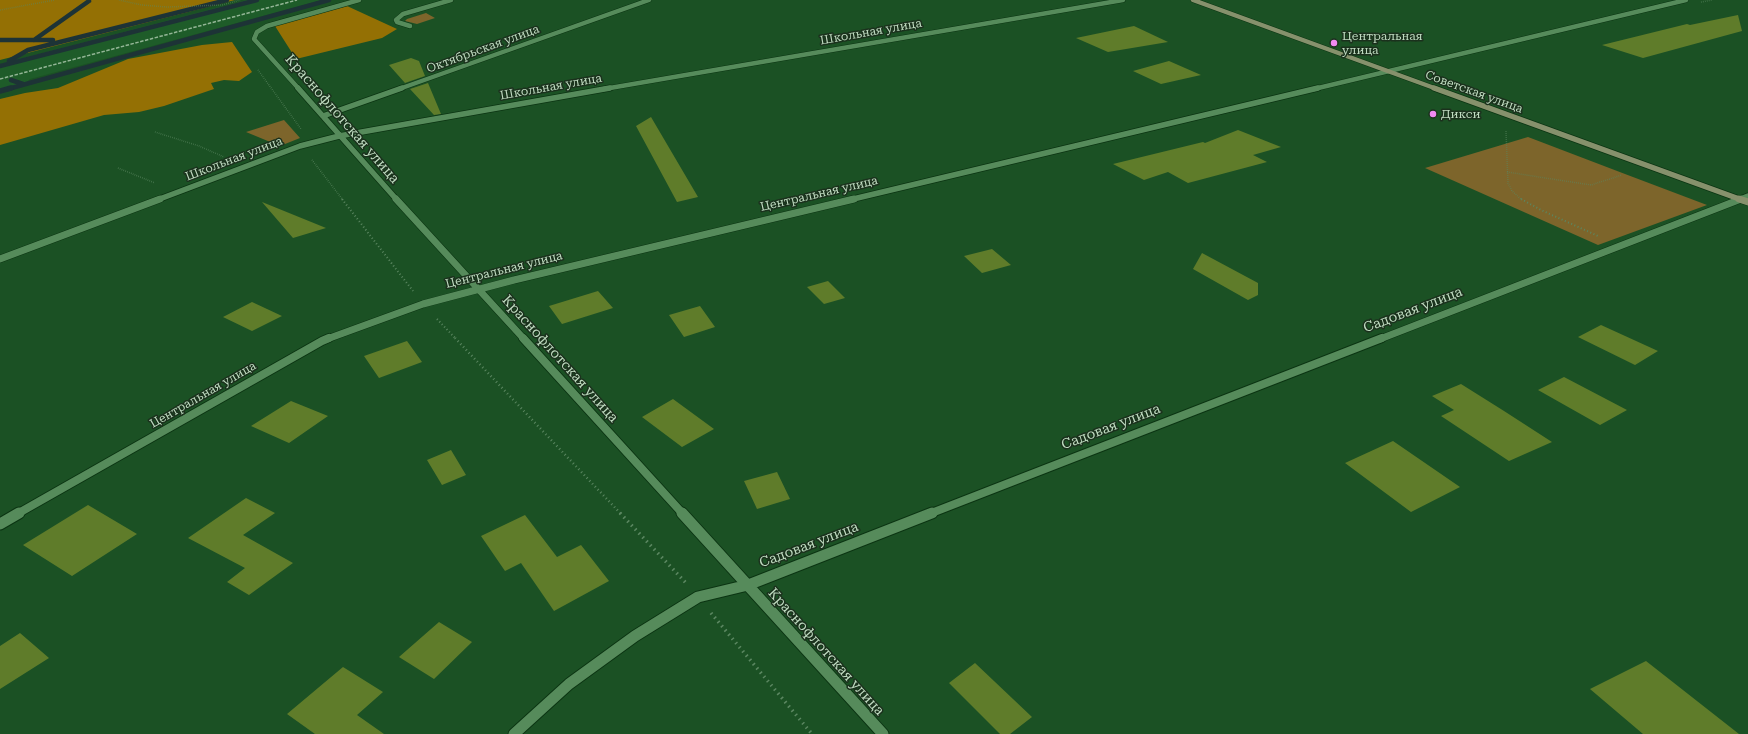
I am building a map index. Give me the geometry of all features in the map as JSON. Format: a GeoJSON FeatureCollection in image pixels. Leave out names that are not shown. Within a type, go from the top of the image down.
{"type":"FeatureCollection","features":[{"type":"Feature","properties":{"kind":"main road","name":"Советская улица"},"geometry":{"type":"LineString","coordinates":[[1193,0],[1748,202]]}},
{"type":"Feature","properties":{"kind":"street","name":"Краснофлотская улица"},"geometry":{"type":"LineString","coordinates":[[359,0],[268,26],[257,32],[254,39],[339,136],[883,734]]}},
{"type":"Feature","properties":{"kind":"street"},"geometry":{"type":"LineString","coordinates":[[410,26],[397,22],[396,20],[404,14],[451,0]]}},
{"type":"Feature","properties":{"kind":"street","name":"Октябрьская улица"},"geometry":{"type":"LineString","coordinates":[[323,116],[649,0]]}},
{"type":"Feature","properties":{"kind":"street","name":"Школьная улица"},"geometry":{"type":"LineString","coordinates":[[0,259],[300,146],[339,136],[450,115],[1123,0]]}},
{"type":"Feature","properties":{"kind":"street","name":"Центральная улица"},"geometry":{"type":"LineString","coordinates":[[0,524],[322,341],[423,304],[478,288],[1686,0]]}},
{"type":"Feature","properties":{"kind":"street","name":"Садовая улица"},"geometry":{"type":"LineString","coordinates":[[514,734],[569,684],[635,636],[698,597],[748,585],[1748,196]]}},
{"type":"Feature","properties":{"kind":"path"},"geometry":{"type":"LineString","coordinates":[[0,10],[55,0]]}},
{"type":"Feature","properties":{"kind":"path"},"geometry":{"type":"LineString","coordinates":[[119,0],[142,5],[167,7],[222,5],[240,0]]}},
{"type":"Feature","properties":{"kind":"path"},"geometry":{"type":"LineString","coordinates":[[254,64],[307,137],[300,146],[423,304],[698,597],[812,734]]}},
{"type":"Feature","properties":{"kind":"path"},"geometry":{"type":"LineString","coordinates":[[1506,130],[1508,183],[1512,191],[1523,201],[1621,246]]}},
{"type":"Feature","properties":{"kind":"path"},"geometry":{"type":"LineString","coordinates":[[155,132],[199,146],[245,166]]}},
{"type":"Feature","properties":{"kind":"path"},"geometry":{"type":"LineString","coordinates":[[118,168],[177,192]]}},
{"type":"Feature","properties":{"kind":"path"},"geometry":{"type":"LineString","coordinates":[[1507,172],[1591,185],[1625,174]]}},
{"type":"Feature","properties":{"kind":"shaded area"},"geometry":{"type":"Polygon","coordinates":[[[0,0],[235,0],[0,60],[0,0]]]}},
{"type":"Feature","properties":{"kind":"shaded area"},"geometry":{"type":"Polygon","coordinates":[[[246,0],[322,0],[30,79],[22,87],[0,93],[0,64],[246,0]]]}},
{"type":"Feature","properties":{"kind":"shaded area"},"geometry":{"type":"Polygon","coordinates":[[[347,6],[397,29],[382,38],[296,59],[275,26],[347,6]]]}},
{"type":"Feature","properties":{"kind":"shaded area"},"geometry":{"type":"Polygon","coordinates":[[[426,13],[435,18],[417,24],[405,21],[407,19],[426,13]]]}},
{"type":"Feature","properties":{"kind":"shaded area"},"geometry":{"type":"Polygon","coordinates":[[[232,42],[252,72],[239,81],[224,80],[211,83],[214,89],[164,106],[139,112],[104,115],[0,145],[0,99],[25,93],[58,88],[128,59],[202,45],[232,42]]]}},
{"type":"Feature","properties":{"kind":"shaded area"},"geometry":{"type":"Polygon","coordinates":[[[284,120],[300,138],[280,146],[246,132],[284,120]]]}},
{"type":"Feature","properties":{"kind":"shaded area"},"geometry":{"type":"Polygon","coordinates":[[[1528,137],[1707,205],[1598,245],[1425,168],[1528,137]]]}},
{"type":"Feature","properties":{"kind":"building"},"geometry":{"type":"Polygon","coordinates":[[[1738,15],[1742,31],[1643,58],[1602,45],[1687,24],[1690,25],[1738,15]]]}},
{"type":"Feature","properties":{"kind":"building"},"geometry":{"type":"Polygon","coordinates":[[[1134,26],[1168,42],[1108,52],[1076,38],[1134,26]]]}},
{"type":"Feature","properties":{"kind":"building"},"geometry":{"type":"Polygon","coordinates":[[[411,58],[419,61],[425,76],[405,83],[389,65],[411,58]]]}},
{"type":"Feature","properties":{"kind":"building"},"geometry":{"type":"Polygon","coordinates":[[[1169,61],[1201,75],[1161,84],[1133,71],[1169,61]]]}},
{"type":"Feature","properties":{"kind":"building"},"geometry":{"type":"Polygon","coordinates":[[[428,83],[441,114],[434,115],[410,89],[428,83]]]}},
{"type":"Feature","properties":{"kind":"building"},"geometry":{"type":"Polygon","coordinates":[[[651,117],[698,197],[677,202],[636,126],[651,117]]]}},
{"type":"Feature","properties":{"kind":"building"},"geometry":{"type":"Polygon","coordinates":[[[1238,130],[1281,147],[1253,155],[1267,162],[1188,183],[1168,172],[1144,180],[1113,164],[1203,142],[1205,143],[1238,130]]]}},
{"type":"Feature","properties":{"kind":"building"},"geometry":{"type":"Polygon","coordinates":[[[262,202],[326,228],[293,238],[262,202]]]}},
{"type":"Feature","properties":{"kind":"building"},"geometry":{"type":"Polygon","coordinates":[[[992,249],[1011,265],[982,273],[964,256],[992,249]]]}},
{"type":"Feature","properties":{"kind":"building"},"geometry":{"type":"Polygon","coordinates":[[[1202,253],[1258,283],[1258,295],[1248,300],[1193,269],[1202,253]]]}},
{"type":"Feature","properties":{"kind":"building"},"geometry":{"type":"Polygon","coordinates":[[[828,281],[845,298],[824,304],[807,287],[828,281]]]}},
{"type":"Feature","properties":{"kind":"building"},"geometry":{"type":"Polygon","coordinates":[[[598,291],[613,308],[562,324],[549,306],[598,291]]]}},
{"type":"Feature","properties":{"kind":"building"},"geometry":{"type":"Polygon","coordinates":[[[252,302],[282,316],[252,331],[223,317],[252,302]]]}},
{"type":"Feature","properties":{"kind":"building"},"geometry":{"type":"Polygon","coordinates":[[[700,306],[715,327],[684,337],[669,315],[700,306]]]}},
{"type":"Feature","properties":{"kind":"building"},"geometry":{"type":"Polygon","coordinates":[[[1601,325],[1658,351],[1635,365],[1578,337],[1601,325]]]}},
{"type":"Feature","properties":{"kind":"building"},"geometry":{"type":"Polygon","coordinates":[[[407,341],[422,362],[379,378],[364,356],[407,341]]]}},
{"type":"Feature","properties":{"kind":"building"},"geometry":{"type":"Polygon","coordinates":[[[1564,377],[1627,410],[1600,425],[1538,390],[1564,377]]]}},
{"type":"Feature","properties":{"kind":"building"},"geometry":{"type":"Polygon","coordinates":[[[1461,384],[1552,442],[1509,461],[1441,416],[1454,410],[1432,396],[1461,384]]]}},
{"type":"Feature","properties":{"kind":"building"},"geometry":{"type":"Polygon","coordinates":[[[673,399],[714,429],[682,447],[642,417],[673,399]]]}},
{"type":"Feature","properties":{"kind":"building"},"geometry":{"type":"Polygon","coordinates":[[[291,401],[328,416],[289,443],[251,426],[291,401]]]}},
{"type":"Feature","properties":{"kind":"building"},"geometry":{"type":"Polygon","coordinates":[[[1393,441],[1460,487],[1411,512],[1345,463],[1393,441]]]}},
{"type":"Feature","properties":{"kind":"building"},"geometry":{"type":"Polygon","coordinates":[[[451,450],[466,475],[442,485],[427,460],[451,450]]]}},
{"type":"Feature","properties":{"kind":"building"},"geometry":{"type":"Polygon","coordinates":[[[777,472],[790,499],[757,509],[744,481],[777,472]]]}},
{"type":"Feature","properties":{"kind":"building"},"geometry":{"type":"Polygon","coordinates":[[[246,498],[275,513],[243,535],[293,563],[249,595],[227,582],[245,568],[188,538],[246,498]]]}},
{"type":"Feature","properties":{"kind":"building"},"geometry":{"type":"Polygon","coordinates":[[[88,505],[137,534],[72,576],[23,545],[88,505]]]}},
{"type":"Feature","properties":{"kind":"building"},"geometry":{"type":"Polygon","coordinates":[[[525,515],[557,557],[581,545],[609,581],[554,611],[521,563],[505,571],[481,536],[525,515]]]}},
{"type":"Feature","properties":{"kind":"building"},"geometry":{"type":"Polygon","coordinates":[[[439,622],[472,642],[434,679],[399,657],[439,622]]]}},
{"type":"Feature","properties":{"kind":"building"},"geometry":{"type":"Polygon","coordinates":[[[20,633],[49,658],[0,689],[0,646],[20,633]]]}},
{"type":"Feature","properties":{"kind":"building"},"geometry":{"type":"Polygon","coordinates":[[[1646,661],[1739,734],[1643,734],[1590,689],[1646,661]]]}},
{"type":"Feature","properties":{"kind":"building"},"geometry":{"type":"Polygon","coordinates":[[[975,663],[1032,717],[1010,734],[1000,734],[949,683],[975,663]]]}},
{"type":"Feature","properties":{"kind":"building"},"geometry":{"type":"Polygon","coordinates":[[[343,667],[383,692],[357,715],[384,734],[315,734],[287,714],[343,667]]]}},
{"type":"Feature","properties":{"kind":"waterway"},"geometry":{"type":"LineString","coordinates":[[9,61],[28,50],[227,0]]}},
{"type":"Feature","properties":{"kind":"waterway"},"geometry":{"type":"LineString","coordinates":[[0,66],[257,0]]}},
{"type":"Feature","properties":{"kind":"waterway"},"geometry":{"type":"LineString","coordinates":[[8,89],[329,0]]}},
{"type":"Feature","properties":{"kind":"waterway"},"geometry":{"type":"LineString","coordinates":[[34,40],[89,1]]}},
{"type":"Feature","properties":{"kind":"waterway"},"geometry":{"type":"LineString","coordinates":[[0,40],[34,40]]}},
{"type":"Feature","properties":{"kind":"waterway"},"geometry":{"type":"LineString","coordinates":[[34,40],[53,40]]}},
{"type":"Feature","properties":{"kind":"waterway"},"geometry":{"type":"LineString","coordinates":[[11,80],[23,84]]}},
{"type":"Feature","properties":{"kind":"waterway"},"geometry":{"type":"LineString","coordinates":[[0,91],[11,88]]}},
{"type":"Feature","properties":{"kind":"railway"},"geometry":{"type":"LineString","coordinates":[[0,79],[297,0]]}},
{"type":"Feature","properties":{"kind":"place","name":"Центральная улица"},"geometry":{"type":"Point","coordinates":[1334,43]}},
{"type":"Feature","properties":{"kind":"place","name":"Дикси"},"geometry":{"type":"Point","coordinates":[1433,114]}}]}
